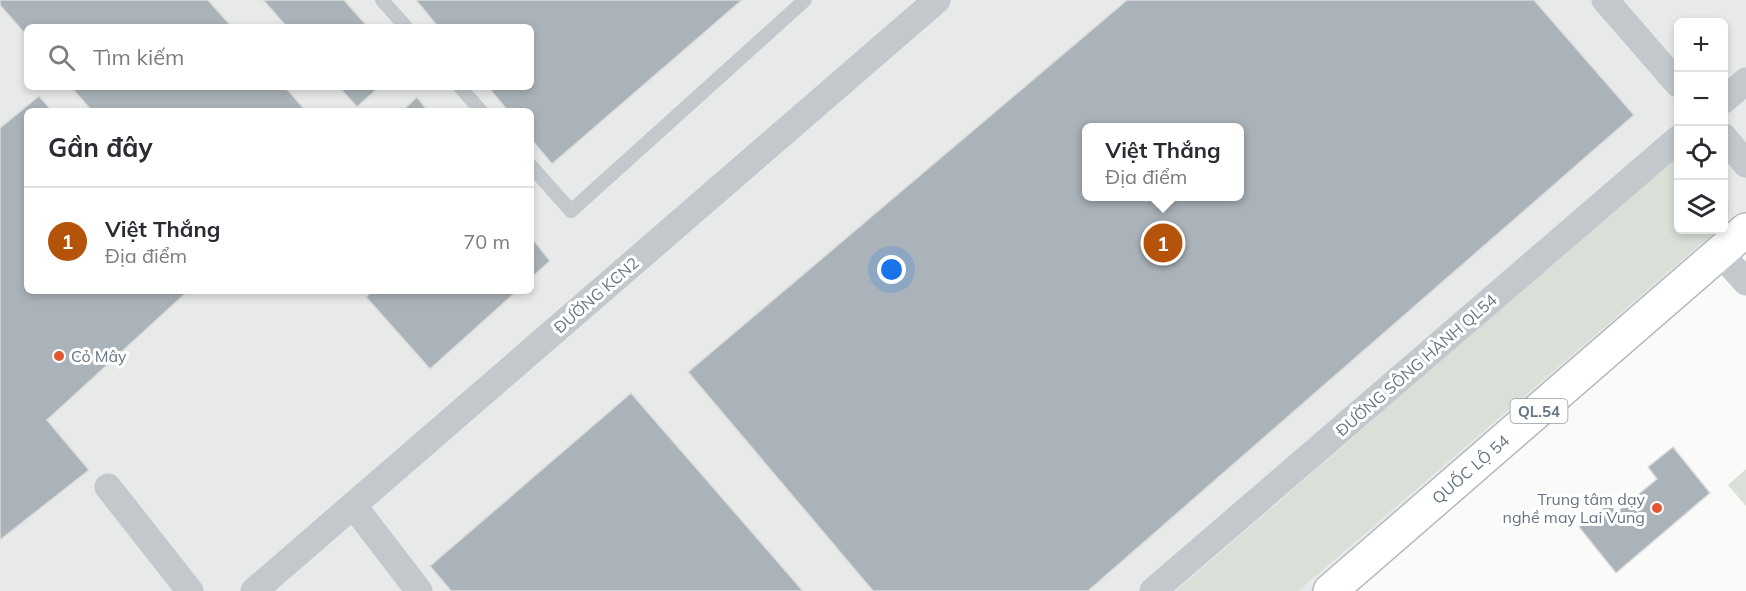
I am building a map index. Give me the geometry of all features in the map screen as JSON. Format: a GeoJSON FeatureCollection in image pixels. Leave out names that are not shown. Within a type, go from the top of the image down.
{"type":"FeatureCollection","features":[{"type":"Feature","properties":{"kind":"highway","name":"QUỐC LỘ 54"},"geometry":{"type":"LineString","coordinates":[[1330,591],[1746,230]]}},
{"type":"Feature","properties":{"kind":"street","name":"ĐƯỜNG KCN2"},"geometry":{"type":"LineString","coordinates":[[254,591],[937,0]]}},
{"type":"Feature","properties":{"kind":"street"},"geometry":{"type":"LineString","coordinates":[[1605,0],[1674,80]]}},
{"type":"Feature","properties":{"kind":"street"},"geometry":{"type":"LineString","coordinates":[[1728,97],[1746,81]]}},
{"type":"Feature","properties":{"kind":"street","name":"ĐƯỜNG SÔNG HÀNH QL54"},"geometry":{"type":"LineString","coordinates":[[1153,591],[1674,142]]}},
{"type":"Feature","properties":{"kind":"street"},"geometry":{"type":"LineString","coordinates":[[1728,142],[1746,164]]}},
{"type":"Feature","properties":{"kind":"street"},"geometry":{"type":"LineString","coordinates":[[1720,253],[1746,282]]}},
{"type":"Feature","properties":{"kind":"street"},"geometry":{"type":"LineString","coordinates":[[108,488],[190,591]]}},
{"type":"Feature","properties":{"kind":"street"},"geometry":{"type":"LineString","coordinates":[[353,505],[419,591]]}},
{"type":"Feature","properties":{"kind":"lane"},"geometry":{"type":"LineString","coordinates":[[382,0],[403,24]]}},
{"type":"Feature","properties":{"kind":"lane"},"geometry":{"type":"LineString","coordinates":[[534,169],[571,211],[805,0]]}},
{"type":"Feature","properties":{"kind":"lane"},"geometry":{"type":"LineString","coordinates":[[463,90],[478,108]]}},
{"type":"Feature","properties":{"kind":"shaded area"},"geometry":{"type":"Polygon","coordinates":[[[0,0],[1746,0],[1746,219],[1315,591],[0,591],[0,0]]]}},
{"type":"Feature","properties":{"kind":"shaded area"},"geometry":{"type":"Polygon","coordinates":[[[1674,159],[1674,234],[1712,234],[1298,591],[1176,591],[1674,159]]]}},
{"type":"Feature","properties":{"kind":"shaded area"},"geometry":{"type":"Polygon","coordinates":[[[1746,469],[1746,506],[1728,485],[1746,469]]]}},
{"type":"Feature","properties":{"kind":"building"},"geometry":{"type":"Polygon","coordinates":[[[0,0],[208,0],[229,24],[24,24],[24,33],[0,5],[0,0]]]}},
{"type":"Feature","properties":{"kind":"building"},"geometry":{"type":"Polygon","coordinates":[[[263,0],[344,0],[365,24],[284,24],[263,0]]]}},
{"type":"Feature","properties":{"kind":"building"},"geometry":{"type":"Polygon","coordinates":[[[416,0],[742,0],[552,164],[534,143],[534,108],[506,108],[490,90],[534,90],[534,24],[436,24],[416,0]]]}},
{"type":"Feature","properties":{"kind":"building"},"geometry":{"type":"Polygon","coordinates":[[[1127,0],[1534,0],[1634,115],[1088,591],[873,591],[688,372],[1127,0]]]}},
{"type":"Feature","properties":{"kind":"building"},"geometry":{"type":"Polygon","coordinates":[[[74,90],[288,90],[303,108],[89,108],[74,90]]]}},
{"type":"Feature","properties":{"kind":"building"},"geometry":{"type":"Polygon","coordinates":[[[342,90],[376,90],[357,107],[342,90]]]}},
{"type":"Feature","properties":{"kind":"building","name":"Cỏ Mây"},"geometry":{"type":"Polygon","coordinates":[[[39,96],[49,108],[24,108],[39,96]]]}},
{"type":"Feature","properties":{"kind":"building"},"geometry":{"type":"Polygon","coordinates":[[[417,97],[426,108],[405,108],[417,97]]]}},
{"type":"Feature","properties":{"kind":"building","name":"Cỏ Mây"},"geometry":{"type":"Polygon","coordinates":[[[24,108],[24,294],[185,294],[47,420],[89,470],[0,540],[0,128],[24,108]]]}},
{"type":"Feature","properties":{"kind":"building"},"geometry":{"type":"Polygon","coordinates":[[[534,241],[550,261],[534,275],[534,241]]]}},
{"type":"Feature","properties":{"kind":"building"},"geometry":{"type":"Polygon","coordinates":[[[369,294],[514,294],[430,369],[366,297],[369,294]]]}},
{"type":"Feature","properties":{"kind":"building"},"geometry":{"type":"Polygon","coordinates":[[[631,393],[803,591],[451,591],[430,566],[631,393]]]}},
{"type":"Feature","properties":{"kind":"building","name":"Trung tâm dạy nghề may Lai Vung"},"geometry":{"type":"Polygon","coordinates":[[[1673,447],[1710,493],[1616,573],[1579,527],[1609,504],[1617,512],[1657,479],[1648,467],[1673,447]]]}},
{"type":"Feature","properties":{"kind":"place","name":"Việt Thắng"},"geometry":{"type":"Point","coordinates":[1163,243]}},
{"type":"Feature","properties":{"kind":"place","name":"Cỏ Mây"},"geometry":{"type":"Point","coordinates":[59,356]}},
{"type":"Feature","properties":{"kind":"place","name":"Trung tâm dạy nghề may Lai Vung"},"geometry":{"type":"Point","coordinates":[1657,508]}}]}
